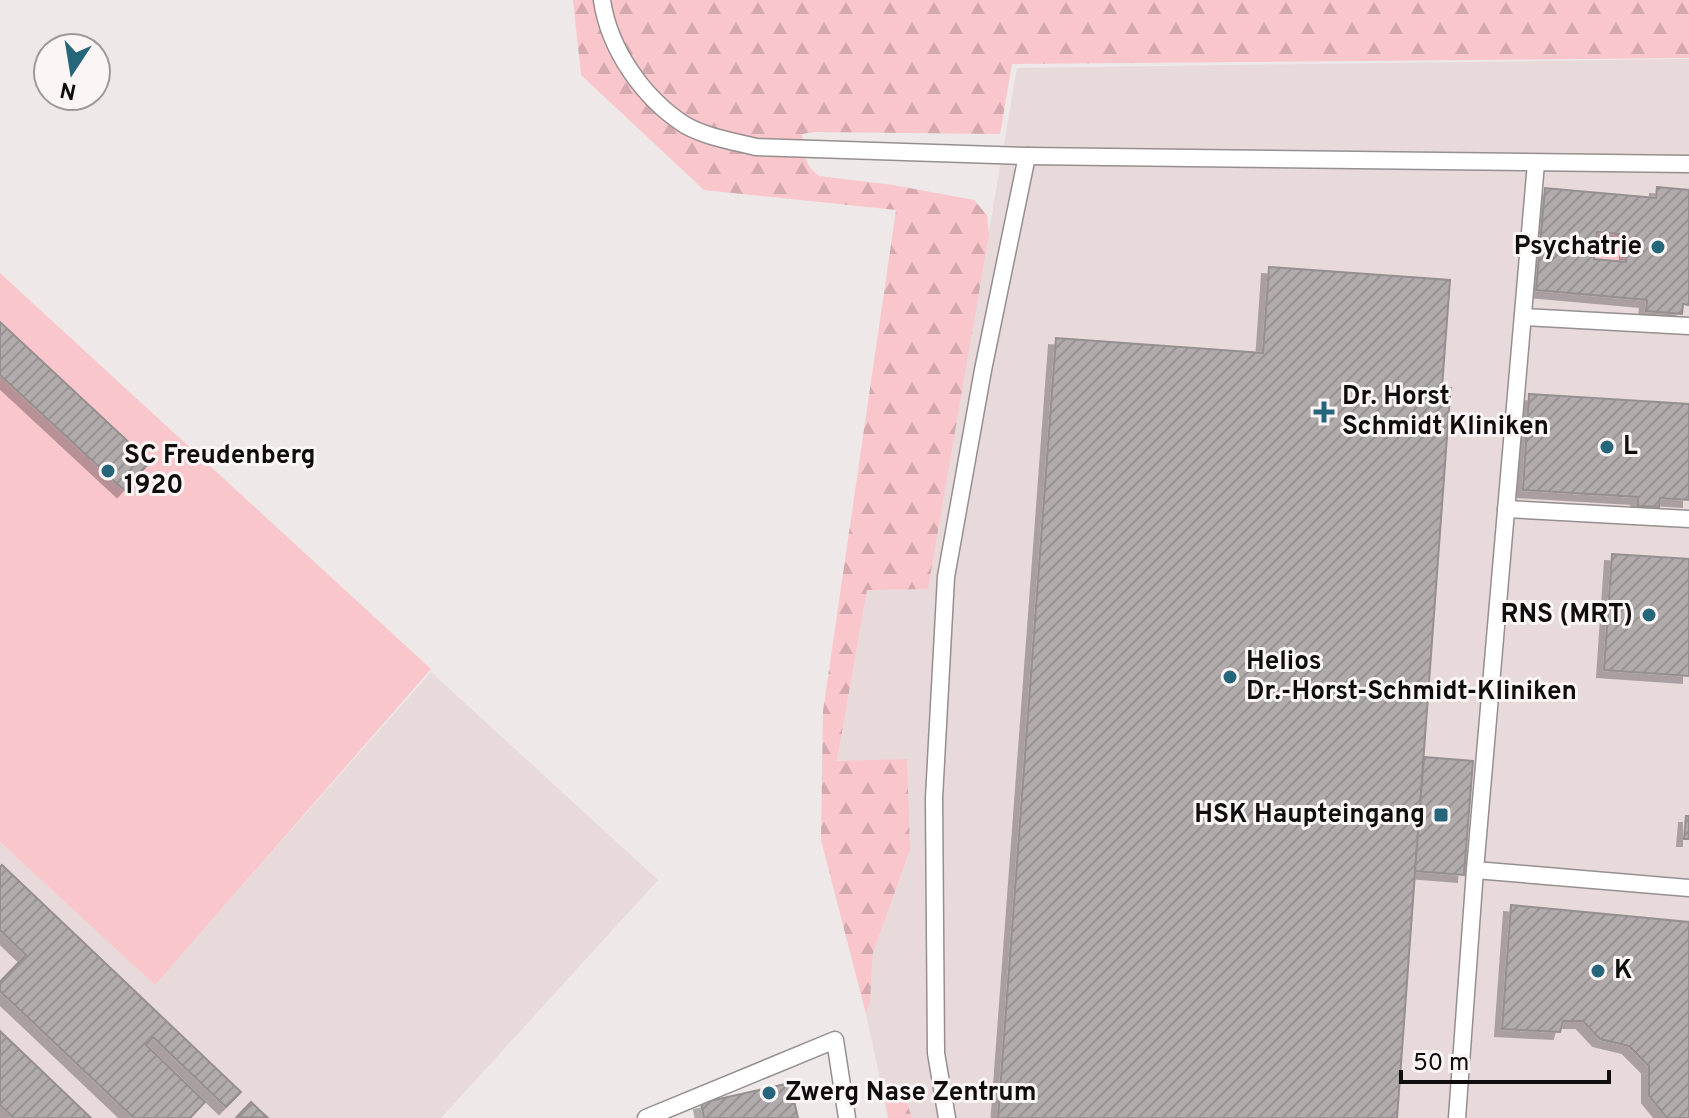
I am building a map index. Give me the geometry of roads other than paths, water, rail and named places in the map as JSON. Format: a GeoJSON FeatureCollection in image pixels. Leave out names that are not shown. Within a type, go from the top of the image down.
{"type":"FeatureCollection","features":[{"type":"Feature","properties":{"kind":"lane"},"geometry":{"type":"LineString","coordinates":[[602,0],[607,29],[626,64],[658,104],[687,126],[714,137],[756,147],[1027,156],[1689,164]]}},
{"type":"Feature","properties":{"kind":"lane"},"geometry":{"type":"LineString","coordinates":[[947,1118],[936,1053],[934,798],[946,577],[983,370],[1027,156]]}},
{"type":"Feature","properties":{"kind":"lane"},"geometry":{"type":"LineString","coordinates":[[1457,1118],[1475,870],[1536,163]]}},
{"type":"Feature","properties":{"kind":"lane"},"geometry":{"type":"LineString","coordinates":[[1523,317],[1689,326]]}},
{"type":"Feature","properties":{"kind":"lane"},"geometry":{"type":"LineString","coordinates":[[1506,509],[1689,519]]}},
{"type":"Feature","properties":{"kind":"lane"},"geometry":{"type":"LineString","coordinates":[[1475,870],[1689,888]]}},
{"type":"Feature","properties":{"kind":"lane"},"geometry":{"type":"LineString","coordinates":[[646,1118],[835,1040],[847,1118]]}},
{"type":"Feature","properties":{"kind":"place","name":"Psychatrie"},"geometry":{"type":"Point","coordinates":[1658,247]}},
{"type":"Feature","properties":{"kind":"place","name":"Dr. Horst Schmidt Kliniken"},"geometry":{"type":"Point","coordinates":[1324,412]}},
{"type":"Feature","properties":{"kind":"place","name":"L"},"geometry":{"type":"Point","coordinates":[1607,447]}},
{"type":"Feature","properties":{"kind":"place","name":"SC Freudenberg 1920"},"geometry":{"type":"Point","coordinates":[108,471]}},
{"type":"Feature","properties":{"kind":"place","name":"RNS (MRT)"},"geometry":{"type":"Point","coordinates":[1649,615]}},
{"type":"Feature","properties":{"kind":"place","name":"Helios Dr.-Horst-Schmidt-Kliniken"},"geometry":{"type":"Point","coordinates":[1230,677]}},
{"type":"Feature","properties":{"kind":"place","name":"HSK Haupteingang"},"geometry":{"type":"Point","coordinates":[1441,815]}},
{"type":"Feature","properties":{"kind":"place","name":"K"},"geometry":{"type":"Point","coordinates":[1598,971]}},
{"type":"Feature","properties":{"kind":"place","name":"Zwerg Nase Zentrum"},"geometry":{"type":"Point","coordinates":[769,1093]}}]}
